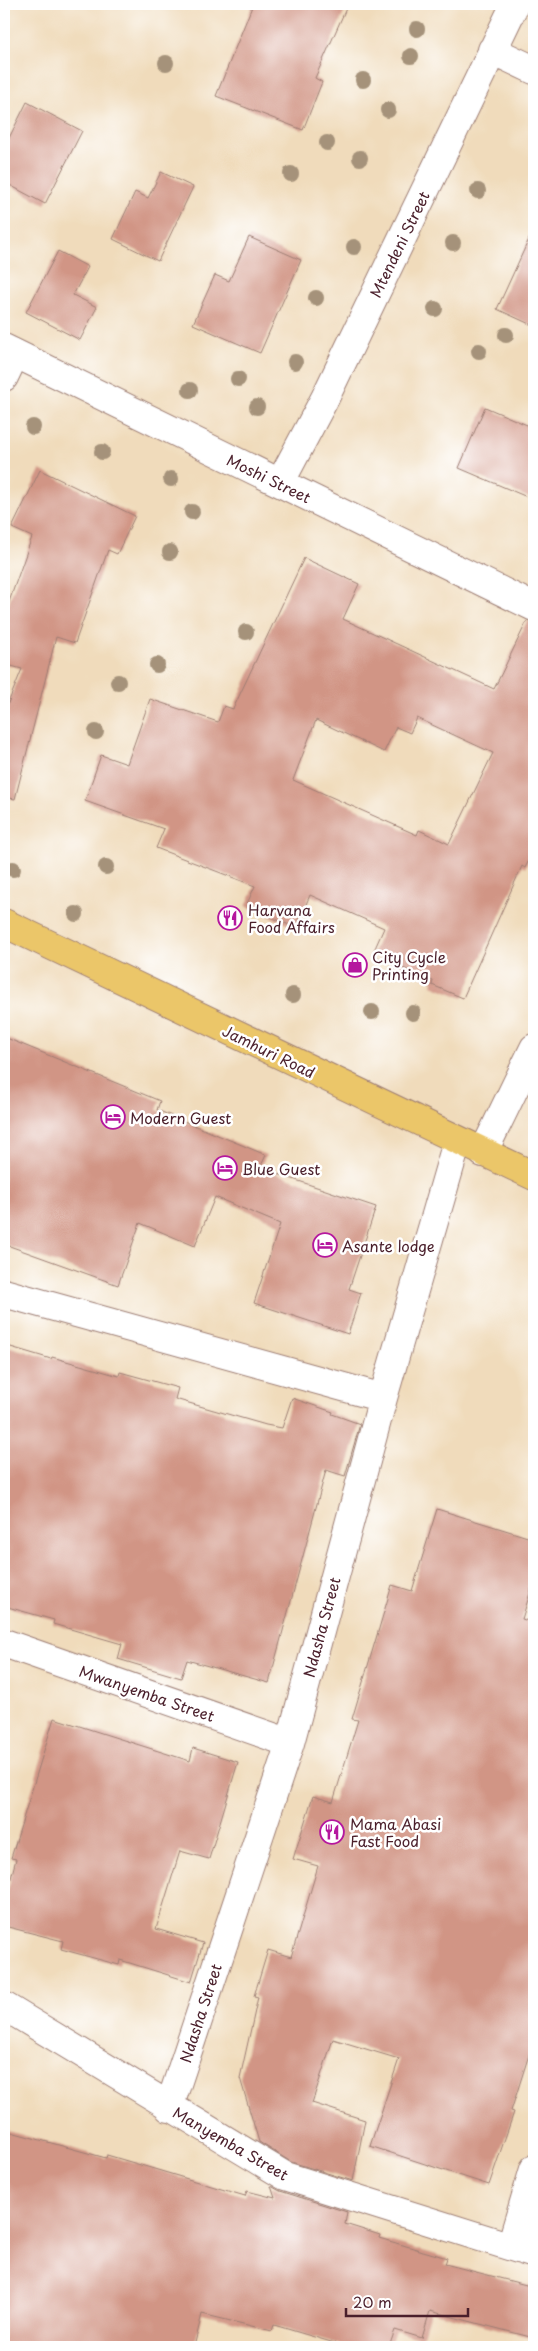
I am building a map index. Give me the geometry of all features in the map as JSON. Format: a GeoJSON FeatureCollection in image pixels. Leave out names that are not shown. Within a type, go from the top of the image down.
{"type":"FeatureCollection","features":[{"type":"Feature","properties":{"kind":"main road","name":"Jamhuri Road"},"geometry":{"type":"LineString","coordinates":[[4,923],[457,1142],[534,1176]]}},
{"type":"Feature","properties":{"kind":"street","name":"Mtendeni Street"},"geometry":{"type":"LineString","coordinates":[[280,484],[325,398],[515,4]]}},
{"type":"Feature","properties":{"kind":"street"},"geometry":{"type":"LineString","coordinates":[[492,50],[534,70]]}},
{"type":"Feature","properties":{"kind":"street","name":"Moshi Street"},"geometry":{"type":"LineString","coordinates":[[8,360],[280,484],[534,607]]}},
{"type":"Feature","properties":{"kind":"street"},"geometry":{"type":"LineString","coordinates":[[483,1153],[534,1048]]}},
{"type":"Feature","properties":{"kind":"street","name":"Ndasha Street"},"geometry":{"type":"LineString","coordinates":[[169,2108],[290,1743],[383,1398],[457,1142]]}},
{"type":"Feature","properties":{"kind":"street"},"geometry":{"type":"LineString","coordinates":[[4,1293],[383,1398]]}},
{"type":"Feature","properties":{"kind":"street","name":"Mwanyemba Street"},"geometry":{"type":"LineString","coordinates":[[4,1643],[290,1743]]}},
{"type":"Feature","properties":{"kind":"street","name":"Manyemba Street"},"geometry":{"type":"LineString","coordinates":[[4,2006],[169,2108],[285,2176],[522,2250]]}},
{"type":"Feature","properties":{"kind":"street"},"geometry":{"type":"LineString","coordinates":[[522,2250],[534,2169]]}},
{"type":"Feature","properties":{"kind":"building"},"geometry":{"type":"Polygon","coordinates":[[[253,4],[348,4],[315,78],[322,82],[303,130],[216,96],[253,4]]]}},
{"type":"Feature","properties":{"kind":"building"},"geometry":{"type":"Polygon","coordinates":[[[27,102],[82,131],[45,204],[4,182],[4,148],[27,102]]]}},
{"type":"Feature","properties":{"kind":"building"},"geometry":{"type":"Polygon","coordinates":[[[161,172],[193,187],[158,261],[113,239],[135,192],[148,198],[161,172]]]}},
{"type":"Feature","properties":{"kind":"building"},"geometry":{"type":"Polygon","coordinates":[[[534,228],[534,326],[497,309],[534,228]]]}},
{"type":"Feature","properties":{"kind":"building"},"geometry":{"type":"Polygon","coordinates":[[[249,237],[301,260],[260,353],[193,324],[215,275],[229,281],[249,237]]]}},
{"type":"Feature","properties":{"kind":"building"},"geometry":{"type":"Polygon","coordinates":[[[58,251],[88,267],[73,295],[97,307],[80,340],[26,312],[58,251]]]}},
{"type":"Feature","properties":{"kind":"building"},"geometry":{"type":"Polygon","coordinates":[[[485,407],[534,428],[534,500],[459,468],[485,407]]]}},
{"type":"Feature","properties":{"kind":"building"},"geometry":{"type":"Polygon","coordinates":[[[40,470],[135,516],[117,554],[108,550],[75,643],[56,637],[15,799],[4,797],[4,713],[22,669],[4,664],[4,616],[32,537],[12,528],[40,470]]]}},
{"type":"Feature","properties":{"kind":"building"},"geometry":{"type":"Polygon","coordinates":[[[304,558],[359,584],[343,619],[494,689],[527,621],[534,622],[534,850],[525,868],[522,866],[463,998],[432,985],[433,981],[372,955],[384,928],[310,895],[296,928],[246,906],[255,886],[156,848],[164,829],[85,801],[101,755],[127,764],[150,699],[218,722],[224,706],[233,709],[304,558]],[[417,718],[410,733],[396,727],[384,752],[316,720],[293,780],[417,835],[419,830],[449,844],[493,753],[417,718]]]}},
{"type":"Feature","properties":{"kind":"building"},"geometry":{"type":"Polygon","coordinates":[[[4,1037],[160,1101],[157,1110],[266,1155],[260,1168],[376,1207],[349,1289],[361,1293],[348,1334],[254,1303],[280,1224],[215,1197],[195,1246],[140,1223],[118,1285],[4,1244],[4,1037]]]}},
{"type":"Feature","properties":{"kind":"building"},"geometry":{"type":"Polygon","coordinates":[[[4,1345],[119,1376],[120,1372],[178,1388],[175,1399],[266,1425],[282,1428],[292,1398],[333,1412],[332,1414],[360,1424],[345,1476],[326,1470],[269,1683],[187,1660],[181,1678],[118,1659],[122,1644],[53,1624],[54,1620],[4,1606],[4,1345]]]}},
{"type":"Feature","properties":{"kind":"building"},"geometry":{"type":"Polygon","coordinates":[[[437,1509],[534,1539],[534,1580],[522,1619],[534,1623],[534,2039],[511,2111],[514,2112],[489,2185],[370,2146],[399,2059],[333,2039],[312,2103],[365,2120],[353,2181],[291,2162],[259,2142],[240,2078],[258,1997],[254,1996],[268,1950],[291,1957],[318,1866],[293,1859],[313,1796],[333,1802],[358,1720],[352,1719],[392,1585],[412,1591],[437,1509]]]}},
{"type":"Feature","properties":{"kind":"building"},"geometry":{"type":"Polygon","coordinates":[[[54,1718],[190,1761],[193,1748],[238,1762],[209,1859],[180,1851],[156,1929],[203,1943],[191,1982],[120,1960],[119,1965],[61,1949],[63,1941],[4,1926],[4,1905],[16,1859],[11,1858],[54,1718]]]}},
{"type":"Feature","properties":{"kind":"building"},"geometry":{"type":"Polygon","coordinates":[[[4,2130],[106,2158],[107,2155],[245,2196],[247,2191],[275,2198],[271,2186],[280,2191],[347,2212],[345,2224],[380,2235],[379,2238],[447,2258],[445,2264],[534,2287],[534,2338],[430,2311],[422,2338],[395,2330],[389,2347],[348,2347],[274,2325],[272,2331],[202,2314],[194,2347],[4,2347],[4,2130]]]}},
{"type":"Feature","properties":{"kind":"place","name":"Harvana Food Affairs"},"geometry":{"type":"Point","coordinates":[230,918]}},
{"type":"Feature","properties":{"kind":"place","name":"City Cycle Printing"},"geometry":{"type":"Point","coordinates":[355,965]}},
{"type":"Feature","properties":{"kind":"place","name":"Modern Guest"},"geometry":{"type":"Point","coordinates":[113,1117]}},
{"type":"Feature","properties":{"kind":"place","name":"Blue Guest"},"geometry":{"type":"Point","coordinates":[225,1168]}},
{"type":"Feature","properties":{"kind":"place","name":"Asante lodge"},"geometry":{"type":"Point","coordinates":[325,1245]}},
{"type":"Feature","properties":{"kind":"place","name":"Mama Abasi Fast Food"},"geometry":{"type":"Point","coordinates":[332,1832]}}]}
